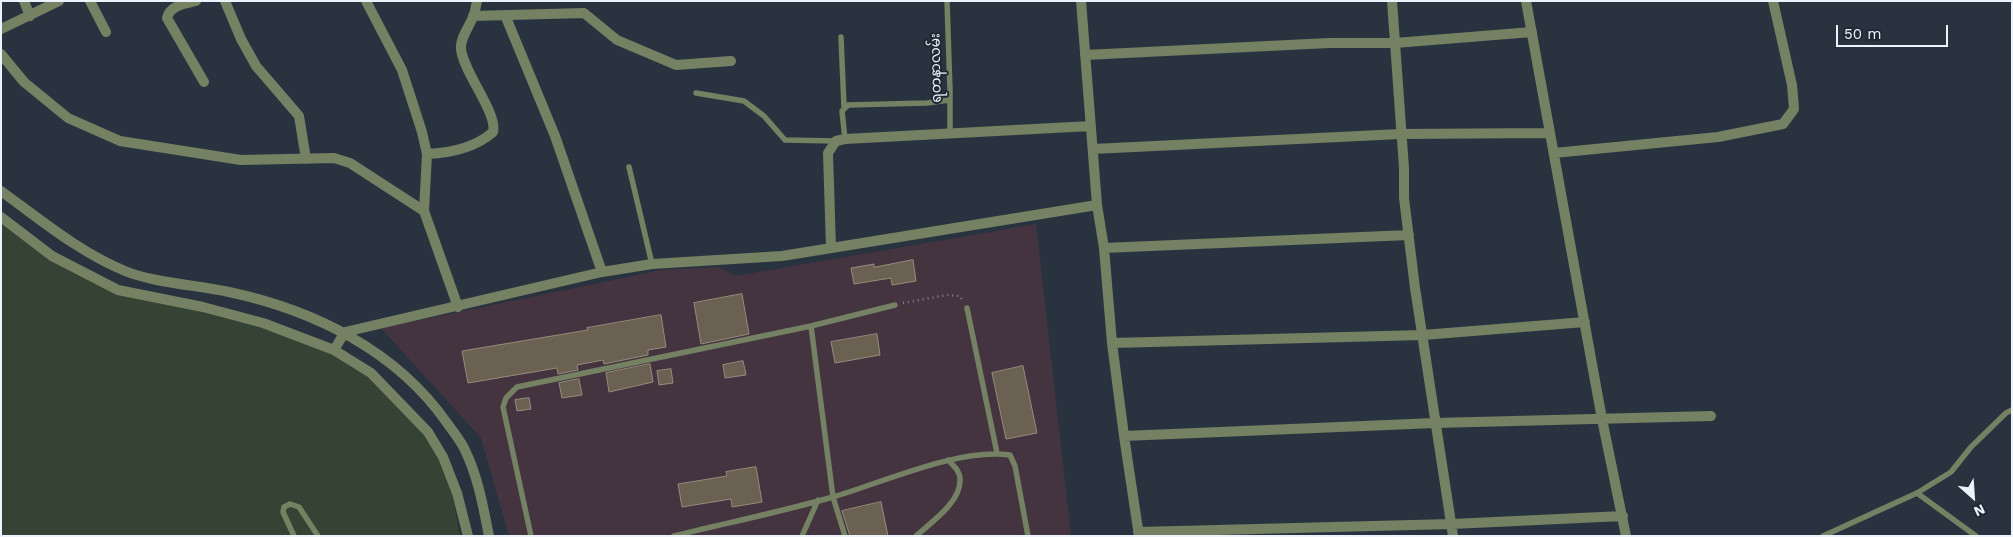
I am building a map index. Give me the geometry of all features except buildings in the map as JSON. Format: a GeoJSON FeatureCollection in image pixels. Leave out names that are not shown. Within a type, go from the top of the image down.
{"type":"FeatureCollection","features":[{"type":"Feature","properties":{"kind":"street"},"geometry":{"type":"LineString","coordinates":[[24,1],[30,16]]}},
{"type":"Feature","properties":{"kind":"street"},"geometry":{"type":"LineString","coordinates":[[1,29],[59,1]]}},
{"type":"Feature","properties":{"kind":"street"},"geometry":{"type":"LineString","coordinates":[[90,1],[106,32]]}},
{"type":"Feature","properties":{"kind":"street"},"geometry":{"type":"LineString","coordinates":[[164,1],[169,12]]}},
{"type":"Feature","properties":{"kind":"street"},"geometry":{"type":"LineString","coordinates":[[196,1],[172,8],[167,18],[204,82]]}},
{"type":"Feature","properties":{"kind":"street"},"geometry":{"type":"LineString","coordinates":[[225,1],[241,39],[256,66],[299,116],[306,158]]}},
{"type":"Feature","properties":{"kind":"street"},"geometry":{"type":"LineString","coordinates":[[366,1],[402,70],[428,154],[424,211],[458,307]]}},
{"type":"Feature","properties":{"kind":"street"},"geometry":{"type":"LineString","coordinates":[[428,154],[449,153],[485,138],[492,134],[494,129],[492,120],[465,63],[461,50],[462,41],[473,16],[477,1]]}},
{"type":"Feature","properties":{"kind":"street"},"geometry":{"type":"LineString","coordinates":[[1080,1],[1097,205],[1104,248],[1112,343],[1139,534],[1452,524],[1623,516]]}},
{"type":"Feature","properties":{"kind":"street"},"geometry":{"type":"LineString","coordinates":[[1392,1],[1400,134],[1404,168],[1404,198],[1414,288],[1423,335],[1453,536]]}},
{"type":"Feature","properties":{"kind":"street"},"geometry":{"type":"LineString","coordinates":[[1526,1],[1602,419],[1626,536]]}},
{"type":"Feature","properties":{"kind":"street"},"geometry":{"type":"LineString","coordinates":[[1554,153],[1718,137],[1783,124],[1794,109],[1792,85],[1773,1]]}},
{"type":"Feature","properties":{"kind":"street"},"geometry":{"type":"LineString","coordinates":[[473,16],[584,13],[617,40],[676,65],[731,62]]}},
{"type":"Feature","properties":{"kind":"street"},"geometry":{"type":"LineString","coordinates":[[506,15],[555,136],[602,272]]}},
{"type":"Feature","properties":{"kind":"street"},"geometry":{"type":"LineString","coordinates":[[1085,55],[1329,43],[1395,43],[1532,32]]}},
{"type":"Feature","properties":{"kind":"street"},"geometry":{"type":"LineString","coordinates":[[1,54],[24,82],[68,118],[120,141],[241,160],[334,158],[350,163],[424,211]]}},
{"type":"Feature","properties":{"kind":"street"},"geometry":{"type":"LineString","coordinates":[[831,248],[828,153],[840,140],[1091,126]]}},
{"type":"Feature","properties":{"kind":"street"},"geometry":{"type":"LineString","coordinates":[[1093,149],[1400,134],[1550,133]]}},
{"type":"Feature","properties":{"kind":"street"},"geometry":{"type":"LineString","coordinates":[[1,190],[92,256],[126,272],[230,292],[280,305],[345,332],[389,362],[431,400],[464,447],[480,489],[489,536]]}},
{"type":"Feature","properties":{"kind":"street"},"geometry":{"type":"LineString","coordinates":[[334,350],[345,332],[602,272],[652,264],[782,256],[1097,205]]}},
{"type":"Feature","properties":{"kind":"street"},"geometry":{"type":"LineString","coordinates":[[1,217],[52,256],[118,290],[204,307],[263,323],[334,350],[371,373],[428,432],[443,457],[457,493],[468,536]]}},
{"type":"Feature","properties":{"kind":"street"},"geometry":{"type":"LineString","coordinates":[[1104,248],[1409,235]]}},
{"type":"Feature","properties":{"kind":"street"},"geometry":{"type":"LineString","coordinates":[[1112,343],[1423,335],[1585,322]]}},
{"type":"Feature","properties":{"kind":"street"},"geometry":{"type":"LineString","coordinates":[[1124,436],[1435,423],[1711,416]]}},
{"type":"Feature","properties":{"kind":"lane","name":"ရတနာလမ်း"},"geometry":{"type":"LineString","coordinates":[[946,1],[950,134]]}},
{"type":"Feature","properties":{"kind":"lane"},"geometry":{"type":"LineString","coordinates":[[696,93],[744,101],[764,116],[785,140],[840,140],[844,107],[841,37]]}},
{"type":"Feature","properties":{"kind":"lane"},"geometry":{"type":"LineString","coordinates":[[844,107],[848,105],[927,103],[949,100]]}},
{"type":"Feature","properties":{"kind":"lane"},"geometry":{"type":"LineString","coordinates":[[629,167],[652,264]]}},
{"type":"Feature","properties":{"kind":"lane"},"geometry":{"type":"LineString","coordinates":[[531,536],[503,407],[506,398],[517,387],[811,326],[895,305]]}},
{"type":"Feature","properties":{"kind":"lane"},"geometry":{"type":"LineString","coordinates":[[967,308],[997,453]]}},
{"type":"Feature","properties":{"kind":"lane"},"geometry":{"type":"LineString","coordinates":[[811,326],[833,497],[844,536]]}},
{"type":"Feature","properties":{"kind":"lane"},"geometry":{"type":"LineString","coordinates":[[1823,536],[1917,493],[1951,472],[1971,447],[2006,413],[2012,410]]}},
{"type":"Feature","properties":{"kind":"lane"},"geometry":{"type":"LineString","coordinates":[[674,536],[833,497],[948,460],[997,453],[1010,455],[1015,466],[1028,536]]}},
{"type":"Feature","properties":{"kind":"lane"},"geometry":{"type":"LineString","coordinates":[[916,536],[940,517],[955,496],[960,481],[957,470],[948,460]]}},
{"type":"Feature","properties":{"kind":"lane"},"geometry":{"type":"LineString","coordinates":[[1917,493],[1976,536]]}},
{"type":"Feature","properties":{"kind":"lane"},"geometry":{"type":"LineString","coordinates":[[802,536],[818,500]]}},
{"type":"Feature","properties":{"kind":"lane"},"geometry":{"type":"LineString","coordinates":[[294,536],[283,512],[284,507],[290,504],[298,507],[318,536]]}},
{"type":"Feature","properties":{"kind":"path"},"geometry":{"type":"LineString","coordinates":[[895,305],[947,295],[960,296],[967,308]]}},
{"type":"Feature","properties":{"kind":"shaded area"},"geometry":{"type":"Polygon","coordinates":[[[1036,224],[1071,536],[509,536],[481,438],[381,328],[662,270],[718,267],[736,276],[1036,224]]]}},
{"type":"Feature","properties":{"kind":"green space"},"geometry":{"type":"Polygon","coordinates":[[[1,216],[56,261],[134,294],[209,308],[352,362],[419,417],[448,472],[460,536],[1,536],[1,216]]]}}]}
